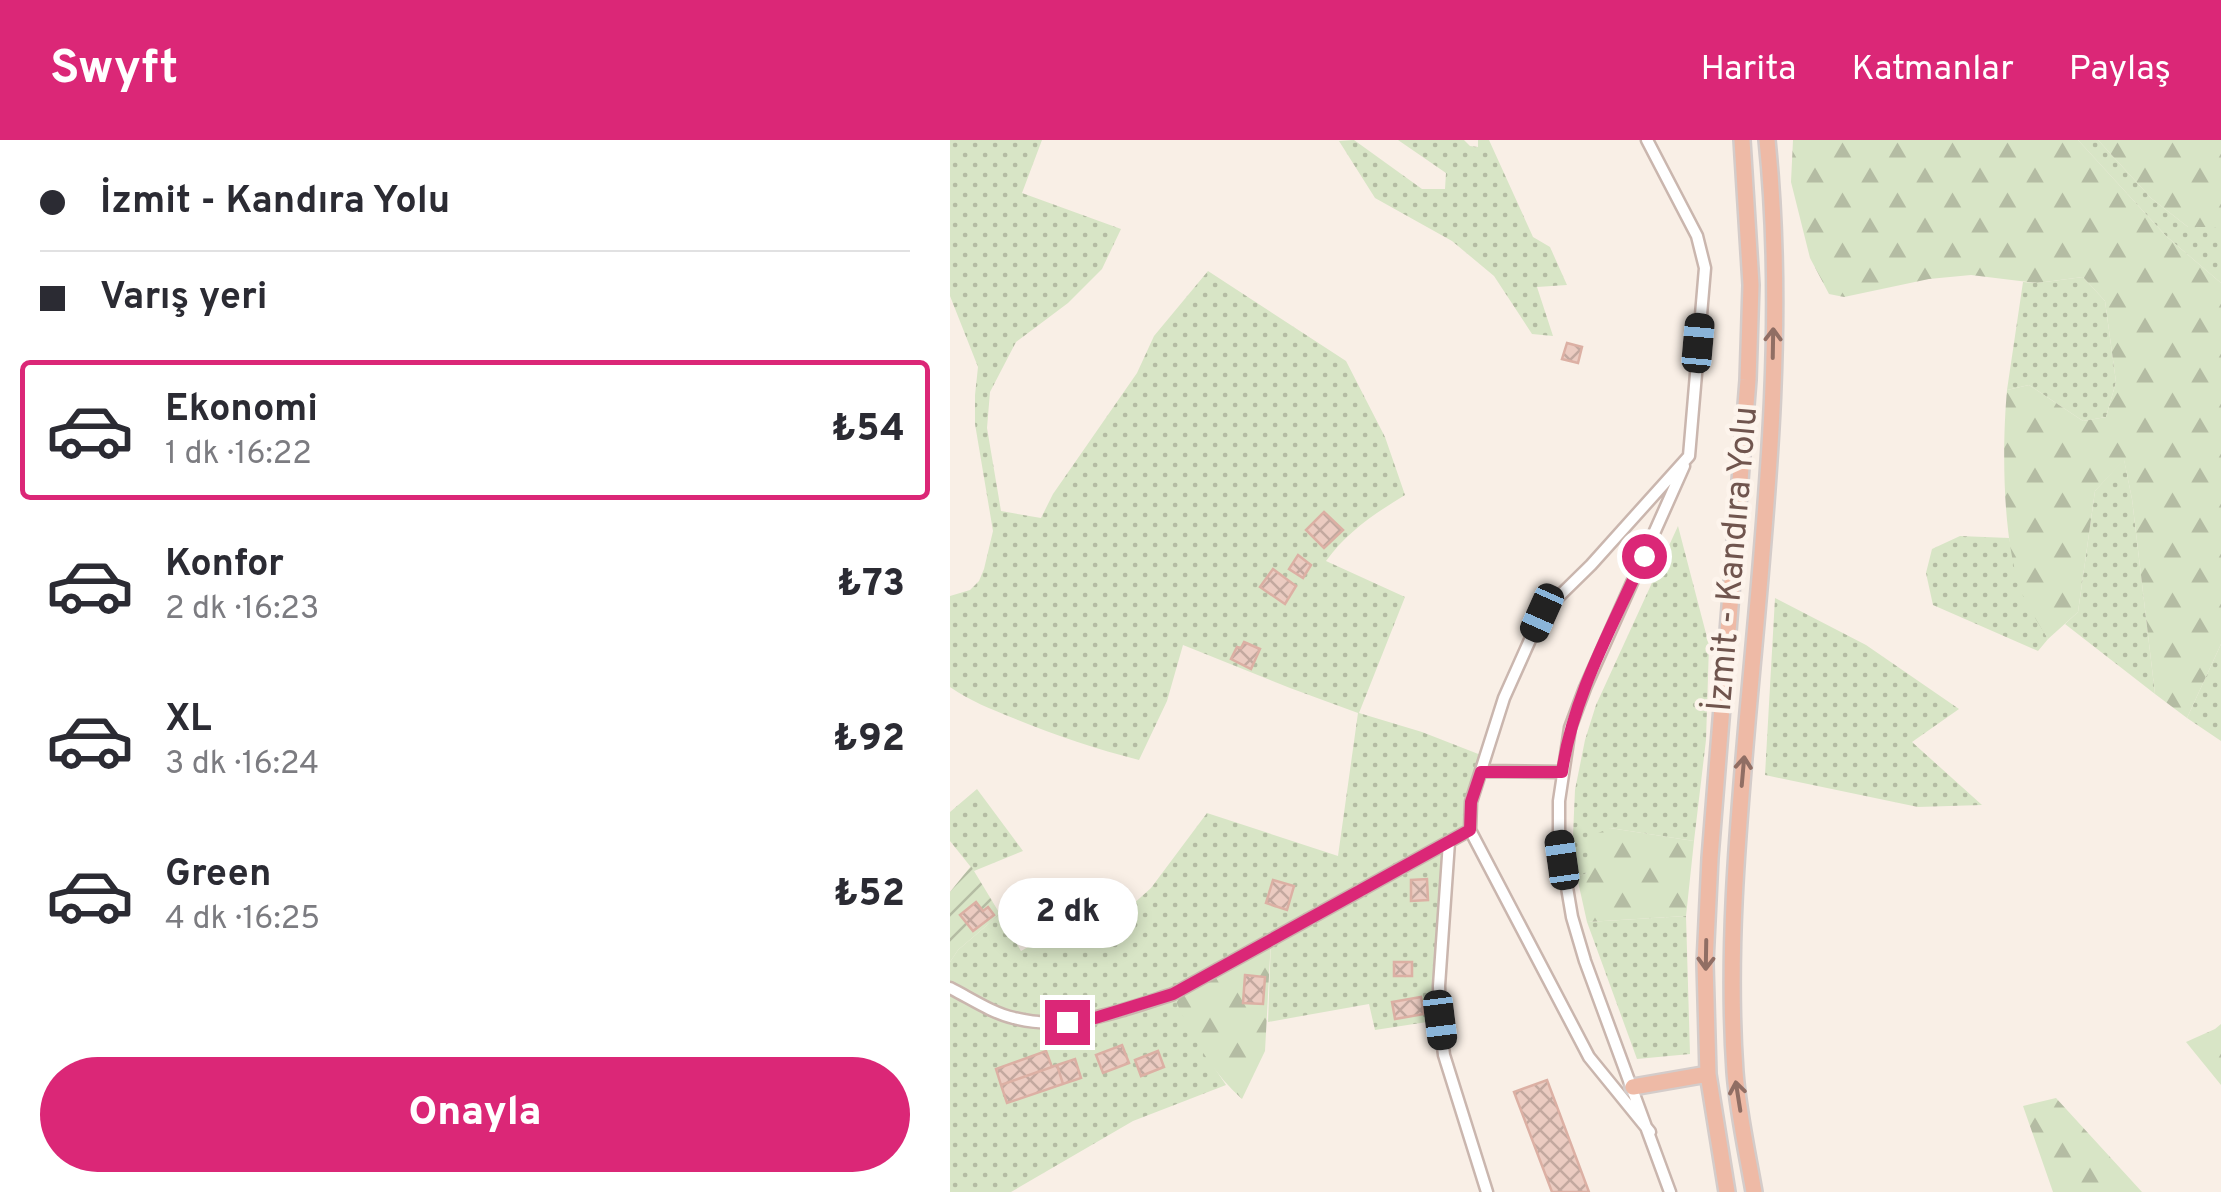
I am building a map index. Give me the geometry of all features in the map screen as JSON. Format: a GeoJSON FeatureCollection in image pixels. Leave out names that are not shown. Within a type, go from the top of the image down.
{"type":"FeatureCollection","features":[{"type":"Feature","properties":{"kind":"highway","name":"İzmit - Kandıra Yolu"},"geometry":{"type":"LineString","coordinates":[[1727,1192],[1708,1074],[1705,962],[1748,380],[1751,285],[1742,140]]}},
{"type":"Feature","properties":{"kind":"highway"},"geometry":{"type":"LineString","coordinates":[[1754,1192],[1735,1074],[1732,961],[1736,840],[1768,480],[1774,272],[1766,140]]}},
{"type":"Feature","properties":{"kind":"highway"},"geometry":{"type":"LineString","coordinates":[[1632,1087],[1708,1074]]}},
{"type":"Feature","properties":{"kind":"street","name":"İzmit - Kandıra Yolu"},"geometry":{"type":"LineString","coordinates":[[1647,140],[1697,236],[1705,268],[1689,456],[1570,728],[1559,801],[1559,840],[1572,917],[1585,961],[1670,1192]]}},
{"type":"Feature","properties":{"kind":"street"},"geometry":{"type":"LineString","coordinates":[[1650,1132],[1589,1057],[1470,830],[1471,802],[1504,698],[1542,613],[1591,566],[1689,456]]}},
{"type":"Feature","properties":{"kind":"street"},"geometry":{"type":"LineString","coordinates":[[1481,772],[1562,772]]}},
{"type":"Feature","properties":{"kind":"street"},"geometry":{"type":"LineString","coordinates":[[950,988],[1011,1018],[1056,1024],[1095,1018],[1173,994],[1470,830]]}},
{"type":"Feature","properties":{"kind":"street"},"geometry":{"type":"LineString","coordinates":[[1449,842],[1440,1020],[1444,1055],[1487,1192]]}},
{"type":"Feature","properties":{"kind":"green space"},"geometry":{"type":"Polygon","coordinates":[[[950,140],[1042,140],[1022,193],[1121,229],[1102,269],[1068,303],[1016,342],[990,392],[987,428],[1001,511],[1041,518],[1053,494],[1137,373],[1154,336],[1208,271],[1346,361],[1385,437],[1405,495],[1362,524],[1326,561],[1405,597],[1359,713],[1486,757],[1470,830],[1449,843],[1440,1020],[1375,1030],[1369,1004],[1268,1022],[1271,940],[1205,1054],[1226,1085],[1133,1121],[1011,1192],[950,1192],[950,962],[958,950],[1000,914],[1021,951],[1065,926],[1095,917],[1121,915],[1151,888],[1207,813],[1338,856],[1358,713],[1183,645],[1167,701],[1139,760],[1028,724],[950,687],[950,596],[970,590],[979,581],[993,531],[975,424],[978,367],[950,296],[950,140]]]}},
{"type":"Feature","properties":{"kind":"green space"},"geometry":{"type":"Polygon","coordinates":[[[1354,140],[1422,189],[1445,189],[1446,173],[1398,140],[1464,140],[1478,147],[1478,140],[1489,140],[1533,237],[1550,247],[1567,285],[1537,287],[1553,336],[1532,334],[1494,276],[1452,241],[1375,198],[1339,141],[1354,140]]]}},
{"type":"Feature","properties":{"kind":"green space"},"geometry":{"type":"Polygon","coordinates":[[[1793,140],[2078,140],[2166,236],[2221,283],[2221,644],[2187,718],[2155,694],[2124,460],[2095,491],[2078,612],[2048,639],[2024,597],[2010,545],[2005,492],[2007,390],[2029,385],[2083,421],[2106,417],[2116,382],[2105,301],[2083,277],[2037,283],[1971,275],[1929,279],[1844,297],[1829,294],[1810,258],[1791,182],[1793,140]]]}},
{"type":"Feature","properties":{"kind":"green space"},"geometry":{"type":"Polygon","coordinates":[[[2078,140],[2098,140],[2151,198],[2188,227],[2221,227],[2221,283],[2166,236],[2078,140]]]}},
{"type":"Feature","properties":{"kind":"green space"},"geometry":{"type":"Polygon","coordinates":[[[2098,140],[2221,140],[2221,227],[2188,227],[2151,198],[2098,140]]]}},
{"type":"Feature","properties":{"kind":"green space"},"geometry":{"type":"Polygon","coordinates":[[[2083,277],[2105,301],[2116,382],[2106,417],[2083,421],[2029,385],[2007,390],[2023,282],[2083,277]]]}},
{"type":"Feature","properties":{"kind":"green space"},"geometry":{"type":"Polygon","coordinates":[[[2124,459],[2155,694],[2065,624],[2078,612],[2095,491],[2124,459]]]}},
{"type":"Feature","properties":{"kind":"green space"},"geometry":{"type":"Polygon","coordinates":[[[1678,526],[1709,645],[1706,740],[1694,841],[1610,828],[1587,873],[1577,877],[1573,835],[1575,790],[1585,740],[1596,705],[1678,526]]]}},
{"type":"Feature","properties":{"kind":"green space"},"geometry":{"type":"Polygon","coordinates":[[[1960,536],[2009,538],[2022,592],[2048,639],[2038,651],[1933,605],[1926,573],[1932,549],[1960,536]]]}},
{"type":"Feature","properties":{"kind":"green space"},"geometry":{"type":"Polygon","coordinates":[[[1775,598],[1866,645],[1959,709],[1912,742],[1982,805],[1918,807],[1765,775],[1775,598]]]}},
{"type":"Feature","properties":{"kind":"green space"},"geometry":{"type":"Polygon","coordinates":[[[2221,644],[2221,741],[2187,718],[2221,644]]]}},
{"type":"Feature","properties":{"kind":"green space"},"geometry":{"type":"Polygon","coordinates":[[[977,789],[1023,851],[974,871],[950,841],[950,812],[977,789]]]}},
{"type":"Feature","properties":{"kind":"green space"},"geometry":{"type":"Polygon","coordinates":[[[1610,828],[1694,841],[1686,916],[1587,922],[1577,877],[1587,873],[1591,836],[1610,828]]]}},
{"type":"Feature","properties":{"kind":"green space"},"geometry":{"type":"Polygon","coordinates":[[[971,866],[1000,914],[958,950],[950,962],[950,892],[971,866]]]}},
{"type":"Feature","properties":{"kind":"green space"},"geometry":{"type":"Polygon","coordinates":[[[1686,916],[1690,1054],[1637,1059],[1587,922],[1686,916]]]}},
{"type":"Feature","properties":{"kind":"green space"},"geometry":{"type":"Polygon","coordinates":[[[1271,939],[1265,1051],[1242,1099],[1202,1050],[1173,994],[1271,939]]]}},
{"type":"Feature","properties":{"kind":"green space"},"geometry":{"type":"Polygon","coordinates":[[[2221,1024],[2221,1085],[2186,1042],[2221,1024]]]}},
{"type":"Feature","properties":{"kind":"green space"},"geometry":{"type":"Polygon","coordinates":[[[2056,1098],[2142,1192],[2053,1192],[2023,1106],[2056,1098]]]}},
{"type":"Feature","properties":{"kind":"building"},"geometry":{"type":"Polygon","coordinates":[[[1567,343],[1582,347],[1578,363],[1562,359],[1567,343]]]}},
{"type":"Feature","properties":{"kind":"building"},"geometry":{"type":"Polygon","coordinates":[[[1324,512],[1343,530],[1324,548],[1306,530],[1324,512]]]}},
{"type":"Feature","properties":{"kind":"building"},"geometry":{"type":"Polygon","coordinates":[[[1298,555],[1311,565],[1303,578],[1289,569],[1298,555]]]}},
{"type":"Feature","properties":{"kind":"building"},"geometry":{"type":"Polygon","coordinates":[[[1273,569],[1296,586],[1285,604],[1260,587],[1273,569]]]}},
{"type":"Feature","properties":{"kind":"building"},"geometry":{"type":"Polygon","coordinates":[[[1244,642],[1260,649],[1251,669],[1231,659],[1244,642]]]}},
{"type":"Feature","properties":{"kind":"building"},"geometry":{"type":"Polygon","coordinates":[[[1427,879],[1428,900],[1411,901],[1411,880],[1427,879]]]}},
{"type":"Feature","properties":{"kind":"building"},"geometry":{"type":"Polygon","coordinates":[[[1273,880],[1294,886],[1287,910],[1266,903],[1273,880]]]}},
{"type":"Feature","properties":{"kind":"building"},"geometry":{"type":"Polygon","coordinates":[[[976,902],[983,911],[988,907],[994,915],[973,931],[960,915],[976,902]]]}},
{"type":"Feature","properties":{"kind":"building"},"geometry":{"type":"Polygon","coordinates":[[[1394,962],[1412,962],[1412,976],[1394,976],[1394,962]]]}},
{"type":"Feature","properties":{"kind":"building"},"geometry":{"type":"Polygon","coordinates":[[[1245,975],[1265,977],[1263,1004],[1243,1003],[1245,975]]]}},
{"type":"Feature","properties":{"kind":"building"},"geometry":{"type":"Polygon","coordinates":[[[1421,997],[1424,1014],[1395,1019],[1392,1002],[1421,997]]]}},
{"type":"Feature","properties":{"kind":"building"},"geometry":{"type":"Polygon","coordinates":[[[1122,1045],[1129,1063],[1103,1073],[1096,1055],[1122,1045]]]}},
{"type":"Feature","properties":{"kind":"building"},"geometry":{"type":"Polygon","coordinates":[[[1046,1051],[1052,1067],[1001,1085],[996,1069],[1046,1051]]]}},
{"type":"Feature","properties":{"kind":"building"},"geometry":{"type":"Polygon","coordinates":[[[1158,1051],[1164,1067],[1141,1076],[1135,1060],[1158,1051]]]}},
{"type":"Feature","properties":{"kind":"building"},"geometry":{"type":"Polygon","coordinates":[[[1075,1059],[1081,1078],[1063,1084],[1057,1065],[1075,1059]]]}},
{"type":"Feature","properties":{"kind":"building"},"geometry":{"type":"Polygon","coordinates":[[[1057,1065],[1063,1084],[1007,1103],[1001,1085],[1057,1065]]]}},
{"type":"Feature","properties":{"kind":"building"},"geometry":{"type":"Polygon","coordinates":[[[1547,1080],[1589,1192],[1552,1192],[1514,1092],[1547,1080]]]}},
{"type":"Feature","properties":{"kind":"route"},"geometry":{"type":"LineString","coordinates":[[1067,1022],[1095,1018],[1173,994],[1470,830],[1471,802],[1481,772],[1562,772],[1570,728],[1585,688],[1644,556]]}}]}
